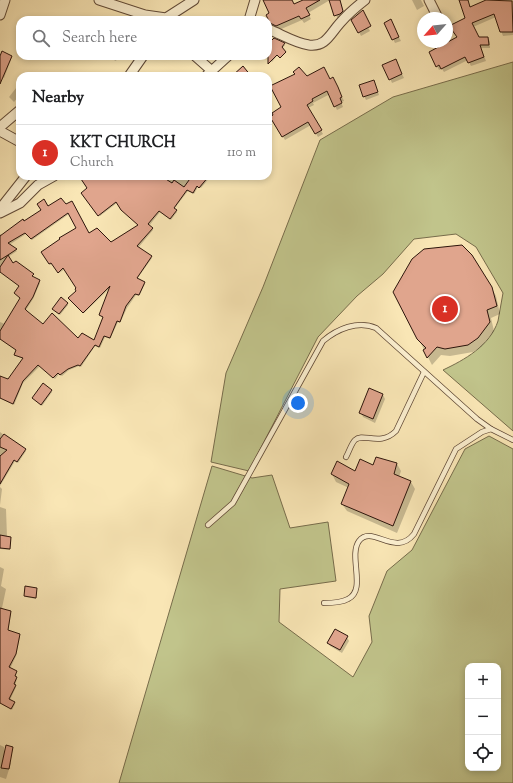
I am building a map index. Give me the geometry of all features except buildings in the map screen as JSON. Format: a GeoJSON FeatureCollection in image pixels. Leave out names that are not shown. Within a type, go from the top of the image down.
{"type":"FeatureCollection","features":[{"type":"Feature","properties":{"kind":"street"},"geometry":{"type":"LineString","coordinates":[[0,14],[5,0]]}},
{"type":"Feature","properties":{"kind":"street"},"geometry":{"type":"LineString","coordinates":[[99,0],[150,16]]}},
{"type":"Feature","properties":{"kind":"street"},"geometry":{"type":"LineString","coordinates":[[170,16],[194,0]]}},
{"type":"Feature","properties":{"kind":"street"},"geometry":{"type":"LineString","coordinates":[[250,16],[255,0]]}},
{"type":"Feature","properties":{"kind":"street"},"geometry":{"type":"LineString","coordinates":[[272,31],[295,41],[309,45],[319,45],[328,39],[338,25],[365,0]]}},
{"type":"Feature","properties":{"kind":"street"},"geometry":{"type":"LineString","coordinates":[[429,0],[435,12]]}},
{"type":"Feature","properties":{"kind":"street"},"geometry":{"type":"LineString","coordinates":[[132,72],[140,60]]}},
{"type":"Feature","properties":{"kind":"street"},"geometry":{"type":"LineString","coordinates":[[198,60],[208,72]]}},
{"type":"Feature","properties":{"kind":"street"},"geometry":{"type":"LineString","coordinates":[[210,72],[224,60]]}},
{"type":"Feature","properties":{"kind":"street"},"geometry":{"type":"LineString","coordinates":[[0,127],[16,113]]}},
{"type":"Feature","properties":{"kind":"street"},"geometry":{"type":"LineString","coordinates":[[0,131],[16,140]]}},
{"type":"Feature","properties":{"kind":"street"},"geometry":{"type":"LineString","coordinates":[[0,209],[23,180]]}},
{"type":"Feature","properties":{"kind":"street"},"geometry":{"type":"LineString","coordinates":[[0,213],[20,203],[38,185],[47,180]]}},
{"type":"Feature","properties":{"kind":"lane"},"geometry":{"type":"LineString","coordinates":[[208,526],[233,503],[323,341],[331,334],[348,327],[372,326],[403,351],[424,372],[491,429],[513,440]]}},
{"type":"Feature","properties":{"kind":"lane"},"geometry":{"type":"LineString","coordinates":[[346,457],[355,440],[360,438],[380,439],[390,437],[396,431],[424,372]]}},
{"type":"Feature","properties":{"kind":"lane"},"geometry":{"type":"LineString","coordinates":[[324,603],[348,600],[353,595],[357,586],[355,555],[357,544],[360,539],[368,535],[402,543],[409,540],[414,534],[456,449],[482,432],[491,429]]}},
{"type":"Feature","properties":{"kind":"green space"},"geometry":{"type":"Polygon","coordinates":[[[513,62],[513,431],[443,370],[468,357],[489,338],[498,321],[503,293],[476,247],[456,234],[414,239],[383,274],[357,296],[318,337],[249,471],[211,462],[226,373],[263,287],[320,140],[393,97],[513,62]]]}},
{"type":"Feature","properties":{"kind":"green space"},"geometry":{"type":"Polygon","coordinates":[[[489,436],[513,449],[513,783],[119,783],[212,466],[252,478],[272,475],[290,528],[328,522],[336,581],[280,589],[279,622],[353,677],[372,642],[369,616],[387,571],[412,550],[465,449],[489,436]]]}},
{"type":"Feature","properties":{"kind":"place","name":"KKT CHURCH"},"geometry":{"type":"Point","coordinates":[445,309]}}]}
